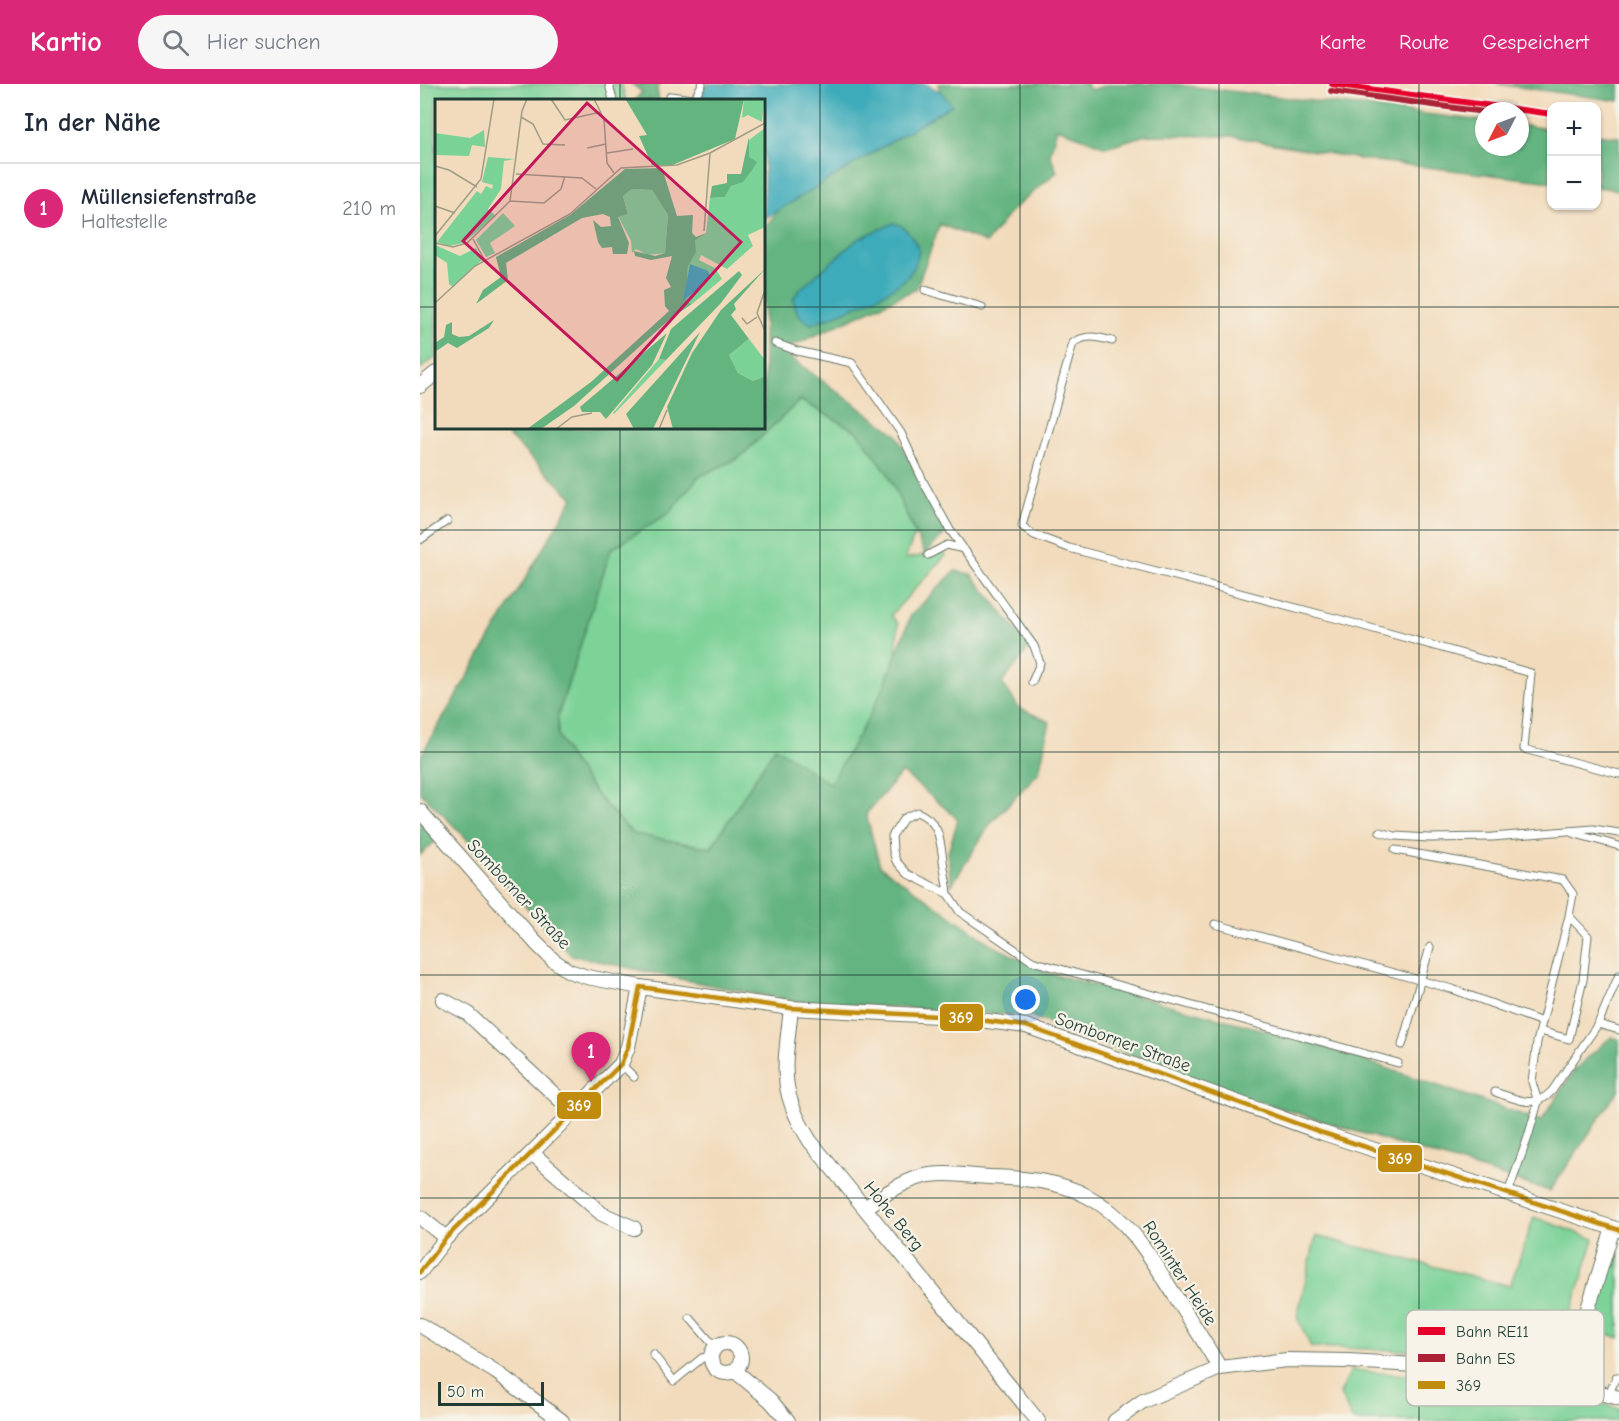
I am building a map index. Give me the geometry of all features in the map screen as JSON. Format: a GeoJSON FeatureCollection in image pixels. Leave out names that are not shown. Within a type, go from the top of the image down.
{"type":"FeatureCollection","features":[{"type":"Feature","properties":{"kind":"street"},"geometry":{"type":"LineString","coordinates":[[420,386],[435,374]]}},
{"type":"Feature","properties":{"kind":"street","name":"Somborner Straße"},"geometry":{"type":"LineString","coordinates":[[420,811],[553,960],[569,970],[587,977],[640,987],[791,1008],[956,1017],[1026,1026],[1323,1132],[1616,1229],[1589,1310]]}},
{"type":"Feature","properties":{"kind":"street"},"geometry":{"type":"LineString","coordinates":[[420,1272],[446,1238],[621,1064],[628,1047],[640,987]]}},
{"type":"Feature","properties":{"kind":"street"},"geometry":{"type":"LineString","coordinates":[[443,1000],[467,1013],[573,1112]]}},
{"type":"Feature","properties":{"kind":"street","name":"Hohe Berg"},"geometry":{"type":"LineString","coordinates":[[791,1008],[784,1075],[789,1101],[798,1122],[810,1141],[1038,1421]]}},
{"type":"Feature","properties":{"kind":"street"},"geometry":{"type":"LineString","coordinates":[[532,1153],[602,1214],[634,1228]]}},
{"type":"Feature","properties":{"kind":"street","name":"Rominter Heide"},"geometry":{"type":"LineString","coordinates":[[865,1208],[896,1187],[922,1176],[943,1174],[1042,1182],[1063,1186],[1087,1195],[1121,1220],[1146,1249],[1220,1368]]}},
{"type":"Feature","properties":{"kind":"street"},"geometry":{"type":"LineString","coordinates":[[420,1217],[446,1238]]}},
{"type":"Feature","properties":{"kind":"street"},"geometry":{"type":"LineString","coordinates":[[420,1325],[496,1372],[562,1421]]}},
{"type":"Feature","properties":{"kind":"street"},"geometry":{"type":"LineString","coordinates":[[728,1343],[740,1350],[741,1364],[735,1371],[727,1374],[718,1371],[712,1365],[713,1352],[728,1343]]}},
{"type":"Feature","properties":{"kind":"street"},"geometry":{"type":"LineString","coordinates":[[1115,1421],[1143,1401],[1220,1368],[1287,1360],[1406,1364]]}},
{"type":"Feature","properties":{"kind":"street"},"geometry":{"type":"LineString","coordinates":[[735,1371],[770,1400],[788,1421]]}},
{"type":"Feature","properties":{"kind":"lane"},"geometry":{"type":"LineString","coordinates":[[609,84],[613,99]]}},
{"type":"Feature","properties":{"kind":"lane"},"geometry":{"type":"LineString","coordinates":[[694,99],[702,84]]}},
{"type":"Feature","properties":{"kind":"lane"},"geometry":{"type":"LineString","coordinates":[[670,96],[688,99]]}},
{"type":"Feature","properties":{"kind":"lane"},"geometry":{"type":"LineString","coordinates":[[925,290],[982,307]]}},
{"type":"Feature","properties":{"kind":"lane"},"geometry":{"type":"LineString","coordinates":[[1112,341],[1092,336],[1080,338],[1073,343],[1022,526],[1034,535],[1069,548],[1531,673],[1524,749],[1619,774]]}},
{"type":"Feature","properties":{"kind":"lane"},"geometry":{"type":"LineString","coordinates":[[775,343],[797,351],[852,363],[901,433],[924,483],[950,530],[1035,646],[1040,663],[1032,682]]}},
{"type":"Feature","properties":{"kind":"lane"},"geometry":{"type":"LineString","coordinates":[[420,540],[447,521]]}},
{"type":"Feature","properties":{"kind":"lane"},"geometry":{"type":"LineString","coordinates":[[928,555],[947,545],[964,549]]}},
{"type":"Feature","properties":{"kind":"lane"},"geometry":{"type":"LineString","coordinates":[[948,894],[908,874],[896,861],[892,836],[904,818],[917,812],[935,824],[941,840],[948,894],[960,912],[1032,961],[1398,1062]]}},
{"type":"Feature","properties":{"kind":"lane"},"geometry":{"type":"LineString","coordinates":[[1380,832],[1395,836],[1429,838],[1492,837],[1593,828],[1619,832]]}},
{"type":"Feature","properties":{"kind":"lane"},"geometry":{"type":"LineString","coordinates":[[1568,832],[1619,846]]}},
{"type":"Feature","properties":{"kind":"lane"},"geometry":{"type":"LineString","coordinates":[[1395,850],[1563,880],[1573,894],[1540,1031],[1532,1082],[1538,1102],[1508,1193]]}},
{"type":"Feature","properties":{"kind":"lane"},"geometry":{"type":"LineString","coordinates":[[1540,1031],[1569,1038],[1583,980],[1588,936],[1569,916]]}},
{"type":"Feature","properties":{"kind":"lane"},"geometry":{"type":"LineString","coordinates":[[1215,924],[1452,989],[1542,1022]]}},
{"type":"Feature","properties":{"kind":"lane"},"geometry":{"type":"LineString","coordinates":[[1402,1045],[1430,947]]}},
{"type":"Feature","properties":{"kind":"lane"},"geometry":{"type":"LineString","coordinates":[[1495,1092],[1519,1100],[1538,1102],[1544,1100],[1598,1024],[1619,975]]}},
{"type":"Feature","properties":{"kind":"lane"},"geometry":{"type":"LineString","coordinates":[[1598,1024],[1619,1030]]}},
{"type":"Feature","properties":{"kind":"lane"},"geometry":{"type":"LineString","coordinates":[[621,1064],[634,1077]]}},
{"type":"Feature","properties":{"kind":"lane"},"geometry":{"type":"LineString","coordinates":[[653,1354],[674,1381],[713,1352],[690,1318]]}},
{"type":"Feature","properties":{"kind":"lane"},"geometry":{"type":"LineString","coordinates":[[1614,1396],[1616,1377],[1619,1377]]}},
{"type":"Feature","properties":{"kind":"green space"},"geometry":{"type":"Polygon","coordinates":[[[420,84],[621,84],[626,99],[435,99],[435,358],[420,369],[420,84]]]}},
{"type":"Feature","properties":{"kind":"green space"},"geometry":{"type":"Polygon","coordinates":[[[632,84],[659,84],[657,90],[659,99],[636,99],[642,92],[632,84]]]}},
{"type":"Feature","properties":{"kind":"green space"},"geometry":{"type":"Polygon","coordinates":[[[938,84],[1087,84],[1090,90],[1111,84],[1171,84],[1475,120],[1475,156],[1529,156],[1529,126],[1547,128],[1547,182],[1359,159],[1231,136],[1146,135],[1106,147],[1057,128],[1050,154],[1057,172],[1012,210],[986,243],[940,224],[916,289],[781,351],[896,434],[946,532],[925,554],[887,472],[858,432],[800,400],[740,457],[698,477],[669,513],[611,549],[558,715],[558,735],[568,755],[598,797],[633,834],[711,848],[775,747],[830,784],[869,717],[886,682],[911,615],[955,571],[971,574],[1030,647],[1002,683],[1019,708],[1050,722],[1039,772],[990,824],[951,886],[948,853],[958,819],[902,772],[866,814],[880,866],[994,946],[1048,973],[1310,1042],[1541,1121],[1576,1068],[1611,1037],[1619,1039],[1619,1089],[1550,1191],[1225,1091],[1030,1016],[794,1001],[571,955],[474,850],[467,839],[420,792],[420,757],[573,498],[501,429],[765,429],[765,228],[802,178],[940,91],[938,84]]]}},
{"type":"Feature","properties":{"kind":"green space"},"geometry":{"type":"Polygon","coordinates":[[[1497,84],[1619,84],[1619,101],[1497,84]]]}},
{"type":"Feature","properties":{"kind":"green space"},"geometry":{"type":"Polygon","coordinates":[[[1601,135],[1619,137],[1619,190],[1601,188],[1601,135]]]}},
{"type":"Feature","properties":{"kind":"green space"},"geometry":{"type":"Polygon","coordinates":[[[800,400],[858,432],[887,472],[915,534],[905,559],[944,551],[946,555],[891,615],[898,624],[896,654],[886,682],[830,785],[775,747],[711,848],[633,834],[598,797],[568,755],[558,735],[558,716],[611,549],[669,513],[698,477],[740,457],[800,400]]]}},
{"type":"Feature","properties":{"kind":"green space"},"geometry":{"type":"Polygon","coordinates":[[[420,819],[438,839],[420,855],[420,819]]]}},
{"type":"Feature","properties":{"kind":"green space"},"geometry":{"type":"Polygon","coordinates":[[[1534,1217],[1594,1239],[1572,1310],[1406,1310],[1406,1350],[1311,1347],[1297,1317],[1316,1236],[1510,1286],[1534,1217]]]}},
{"type":"Feature","properties":{"kind":"green space"},"geometry":{"type":"Polygon","coordinates":[[[1619,1252],[1619,1338],[1604,1332],[1604,1310],[1597,1310],[1611,1256],[1619,1252]]]}},
{"type":"Feature","properties":{"kind":"green space"},"geometry":{"type":"Polygon","coordinates":[[[1351,1370],[1406,1375],[1406,1406],[1604,1404],[1619,1409],[1619,1421],[1353,1421],[1340,1394],[1351,1370]]]}},
{"type":"Feature","properties":{"kind":"water"},"geometry":{"type":"Polygon","coordinates":[[[707,84],[925,84],[940,91],[952,105],[765,218],[765,99],[699,99],[707,84]]]}},
{"type":"Feature","properties":{"kind":"water"},"geometry":{"type":"Polygon","coordinates":[[[894,223],[906,230],[919,249],[916,263],[909,275],[902,282],[878,296],[811,324],[801,317],[793,299],[799,290],[858,239],[894,223]]]}},
{"type":"Feature","properties":{"kind":"rail line","name":"RE11"},"geometry":{"type":"LineString","coordinates":[[1332,84],[1547,113]]}},
{"type":"Feature","properties":{"kind":"rail line","name":"ES"},"geometry":{"type":"LineString","coordinates":[[1331,91],[1475,111]]}},
{"type":"Feature","properties":{"kind":"transit line","name":"369"},"geometry":{"type":"LineString","coordinates":[[420,1272],[446,1238],[621,1064],[628,1047],[640,987],[791,1008],[956,1017],[1026,1026],[1323,1133],[1619,1230]]}},
{"type":"Feature","properties":{"kind":"place","name":"Müllensiefenstraße"},"geometry":{"type":"Point","coordinates":[591,1082]}}]}
